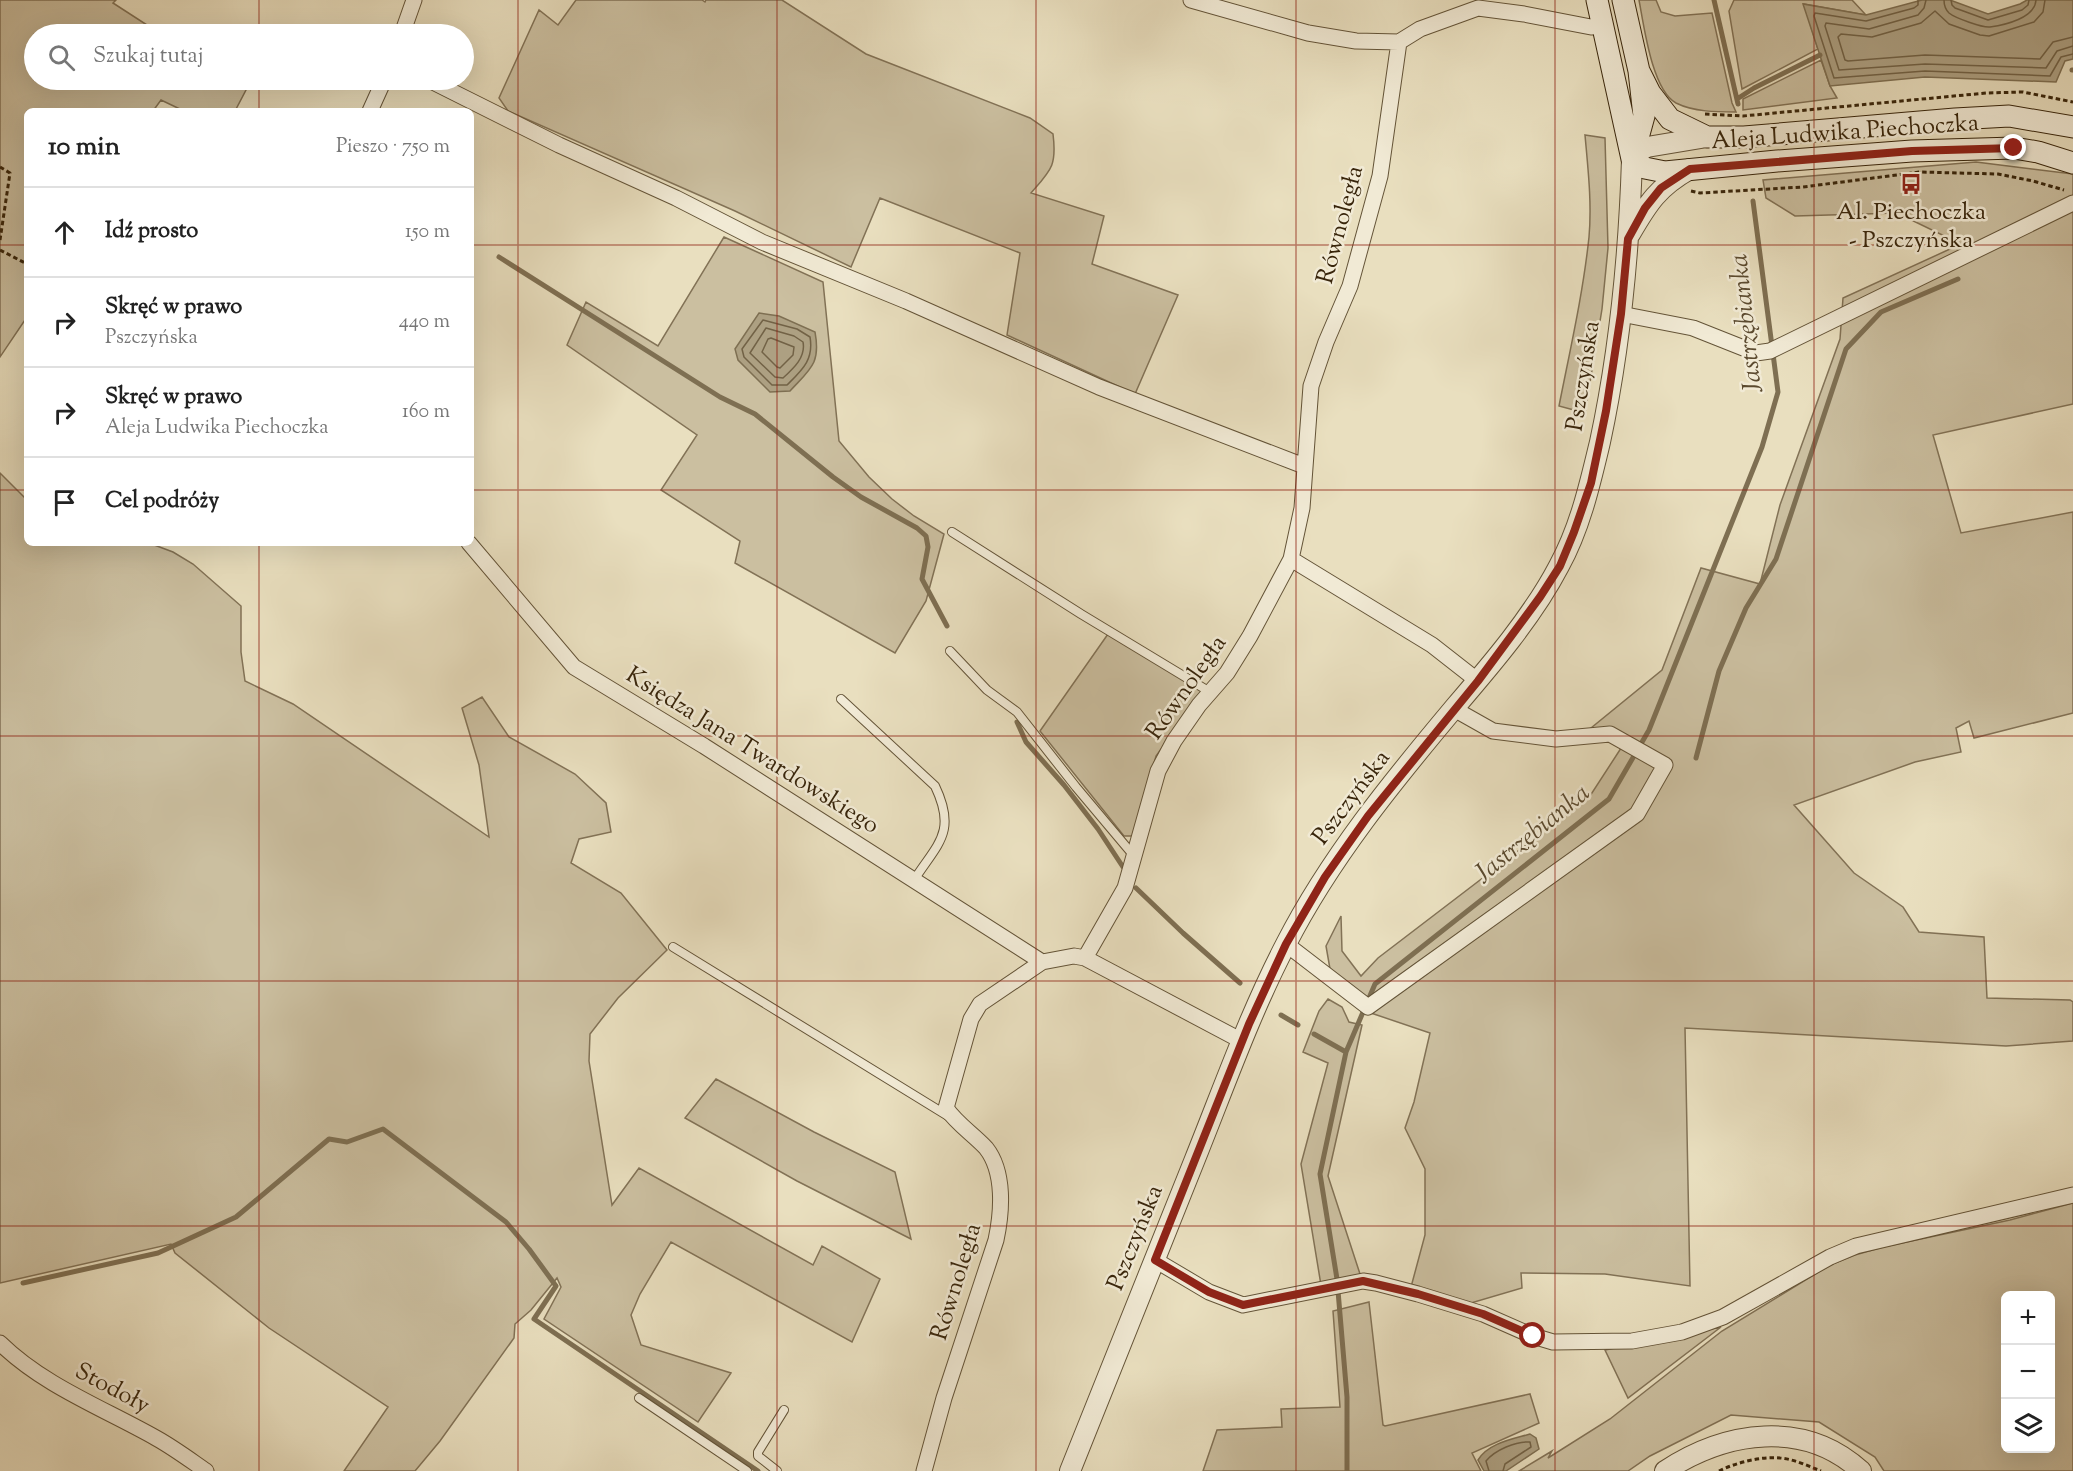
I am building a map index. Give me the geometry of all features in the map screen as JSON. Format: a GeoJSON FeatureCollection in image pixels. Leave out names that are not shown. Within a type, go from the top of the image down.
{"type":"FeatureCollection","features":[{"type":"Feature","properties":{"kind":"main road","name":"Pszczyńska"},"geometry":{"type":"LineString","coordinates":[[1597,0],[1632,159]]}},
{"type":"Feature","properties":{"kind":"main road","name":"Pszczyńska"},"geometry":{"type":"LineString","coordinates":[[1623,0],[1639,71],[1644,116],[1632,159]]}},
{"type":"Feature","properties":{"kind":"main road","name":"Aleja Ludwika Piechoczka"},"geometry":{"type":"LineString","coordinates":[[1639,71],[1650,93],[1670,118],[1707,137],[1744,137],[2009,116],[2073,127]]}},
{"type":"Feature","properties":{"kind":"main road","name":"Aleja Ludwika Piechoczka"},"geometry":{"type":"LineString","coordinates":[[1632,159],[1645,168],[1665,172],[1953,148],[2014,148],[2038,152],[2073,163]]}},
{"type":"Feature","properties":{"kind":"street"},"geometry":{"type":"LineString","coordinates":[[406,24],[414,0]]}},
{"type":"Feature","properties":{"kind":"street"},"geometry":{"type":"LineString","coordinates":[[1191,0],[1308,33],[1356,41],[1399,42],[1420,29],[1478,8],[1591,27],[1603,25]]}},
{"type":"Feature","properties":{"kind":"street","name":"Równoległa"},"geometry":{"type":"LineString","coordinates":[[1085,958],[1125,888],[1158,771],[1174,741],[1227,673],[1250,636],[1291,559],[1302,508],[1311,386],[1326,342],[1350,286],[1380,176],[1399,42]]}},
{"type":"Feature","properties":{"kind":"street"},"geometry":{"type":"LineString","coordinates":[[371,108],[379,90]]}},
{"type":"Feature","properties":{"kind":"street"},"geometry":{"type":"LineString","coordinates":[[449,90],[559,145],[676,198],[762,242],[906,301],[1099,387],[1304,466]]}},
{"type":"Feature","properties":{"kind":"street","name":"Aleja Ludwika Piechoczka"},"geometry":{"type":"LineString","coordinates":[[1632,159],[1639,151],[1647,147],[1707,137]]}},
{"type":"Feature","properties":{"kind":"street","name":"Pszczyńska"},"geometry":{"type":"LineString","coordinates":[[1070,1471],[1242,1041],[1286,944],[1325,877],[1368,816],[1478,681],[1560,566],[1591,483],[1606,411],[1621,314],[1632,159]]}},
{"type":"Feature","properties":{"kind":"street","name":"Aleja Ludwika Piechoczka"},"geometry":{"type":"LineString","coordinates":[[1628,239],[1645,208],[1661,188],[1690,169]]}},
{"type":"Feature","properties":{"kind":"street"},"geometry":{"type":"LineString","coordinates":[[1621,314],[1693,328],[1756,353],[1765,352],[2073,203]]}},
{"type":"Feature","properties":{"kind":"street","name":"Księdza Jana Twardowskiego"},"geometry":{"type":"LineString","coordinates":[[472,546],[574,667],[704,746],[1042,962]]}},
{"type":"Feature","properties":{"kind":"street"},"geometry":{"type":"LineString","coordinates":[[1291,559],[1432,645],[1478,681]]}},
{"type":"Feature","properties":{"kind":"street"},"geometry":{"type":"LineString","coordinates":[[1286,944],[1362,1003],[1637,814],[1665,765],[1610,734],[1556,738],[1493,731],[1454,709]]}},
{"type":"Feature","properties":{"kind":"street"},"geometry":{"type":"LineString","coordinates":[[954,1120],[946,1108],[971,1019],[980,1004],[1042,962],[1074,956],[1085,958],[1242,1041]]}},
{"type":"Feature","properties":{"kind":"street","name":"Równoległa"},"geometry":{"type":"LineString","coordinates":[[924,1471],[944,1398],[1000,1224],[1000,1187],[994,1162],[986,1149],[954,1120]]}},
{"type":"Feature","properties":{"kind":"street"},"geometry":{"type":"LineString","coordinates":[[1155,1260],[1209,1292],[1243,1305],[1363,1281],[1418,1294],[1483,1314],[1533,1336],[1553,1342],[1632,1341],[1682,1332],[1723,1317],[1830,1257],[1856,1246],[2073,1195]]}},
{"type":"Feature","properties":{"kind":"street","name":"Stodoły"},"geometry":{"type":"LineString","coordinates":[[0,1343],[52,1383],[157,1439],[206,1471]]}},
{"type":"Feature","properties":{"kind":"street"},"geometry":{"type":"LineString","coordinates":[[1669,1470],[1704,1451],[1736,1440],[1778,1435],[1794,1437],[1823,1446],[1850,1460],[1861,1471]]}},
{"type":"Feature","properties":{"kind":"lane"},"geometry":{"type":"LineString","coordinates":[[952,532],[1210,692]]}},
{"type":"Feature","properties":{"kind":"lane"},"geometry":{"type":"LineString","coordinates":[[950,651],[987,690],[1017,712],[1134,856]]}},
{"type":"Feature","properties":{"kind":"lane"},"geometry":{"type":"LineString","coordinates":[[841,699],[935,786],[942,800],[946,811],[946,826],[941,839],[914,880]]}},
{"type":"Feature","properties":{"kind":"lane"},"geometry":{"type":"LineString","coordinates":[[673,947],[954,1120]]}},
{"type":"Feature","properties":{"kind":"lane"},"geometry":{"type":"LineString","coordinates":[[639,1398],[747,1471]]}},
{"type":"Feature","properties":{"kind":"lane"},"geometry":{"type":"LineString","coordinates":[[777,1471],[758,1456],[758,1452],[784,1410]]}},
{"type":"Feature","properties":{"kind":"path"},"geometry":{"type":"LineString","coordinates":[[0,167],[10,173],[0,240]]}},
{"type":"Feature","properties":{"kind":"path"},"geometry":{"type":"LineString","coordinates":[[0,250],[24,262]]}},
{"type":"Feature","properties":{"kind":"path"},"geometry":{"type":"LineString","coordinates":[[1719,1471],[1758,1459],[1779,1458],[1821,1471]]}},
{"type":"Feature","properties":{"kind":"shaded area"},"geometry":{"type":"Polygon","coordinates":[[[0,0],[116,0],[113,3],[146,24],[24,24],[24,90],[246,90],[237,108],[178,108],[161,100],[155,108],[24,108],[24,321],[0,357],[0,0]]]}},
{"type":"Feature","properties":{"kind":"shaded area"},"geometry":{"type":"Polygon","coordinates":[[[576,0],[702,0],[705,2],[706,0],[782,0],[866,54],[1030,118],[1053,134],[1054,153],[1051,167],[1031,193],[1104,216],[1092,264],[1178,295],[1135,394],[1007,335],[1020,253],[880,198],[851,267],[735,211],[508,111],[499,98],[539,10],[558,25],[576,0]]]}},
{"type":"Feature","properties":{"kind":"shaded area"},"geometry":{"type":"Polygon","coordinates":[[[1639,0],[1656,0],[1661,12],[1675,16],[1712,13],[1736,112],[1698,110],[1676,103],[1668,96],[1655,72],[1650,56],[1639,0]]]}},
{"type":"Feature","properties":{"kind":"shaded area"},"geometry":{"type":"Polygon","coordinates":[[[1734,0],[1852,0],[1866,15],[1804,4],[1818,49],[1742,89],[1729,11],[1734,0]]]}},
{"type":"Feature","properties":{"kind":"shaded area"},"geometry":{"type":"Polygon","coordinates":[[[1821,60],[1837,98],[1743,110],[1743,99],[1821,60]]]}},
{"type":"Feature","properties":{"kind":"shaded area"},"geometry":{"type":"Polygon","coordinates":[[[1585,135],[1605,138],[1608,248],[1602,309],[1585,413],[1559,406],[1580,301],[1589,237],[1590,199],[1585,135]]]}},
{"type":"Feature","properties":{"kind":"shaded area"},"geometry":{"type":"Polygon","coordinates":[[[1976,162],[2073,174],[2073,404],[1933,435],[1961,533],[2073,512],[2073,713],[1974,738],[1969,721],[1956,728],[1961,752],[1915,762],[1794,805],[1854,873],[1903,907],[1919,932],[1984,937],[1987,998],[2070,1000],[2073,1002],[2073,1041],[2006,1046],[1685,1028],[1690,1286],[1605,1274],[1521,1273],[1522,1288],[1471,1303],[1411,1287],[1425,1235],[1425,1169],[1405,1128],[1414,1102],[1430,1033],[1365,1011],[1330,969],[1326,946],[1341,916],[1342,951],[1361,976],[1378,958],[1590,796],[1625,742],[1591,728],[1662,670],[1701,568],[1760,584],[1780,505],[1840,339],[1843,298],[1961,244],[1897,213],[1795,216],[1766,198],[1763,180],[1976,162]]]}},
{"type":"Feature","properties":{"kind":"shaded area"},"geometry":{"type":"Polygon","coordinates":[[[724,237],[823,282],[839,441],[869,477],[892,499],[914,516],[944,534],[926,601],[895,653],[735,563],[740,541],[661,490],[697,435],[567,345],[586,302],[658,346],[724,237]]]}},
{"type":"Feature","properties":{"kind":"shaded area"},"geometry":{"type":"Polygon","coordinates":[[[0,473],[24,497],[24,546],[157,546],[193,564],[241,606],[241,652],[245,681],[293,704],[489,837],[479,765],[462,708],[482,697],[509,737],[575,774],[606,803],[611,832],[579,839],[571,863],[621,893],[667,950],[618,998],[590,1034],[589,1061],[612,1205],[639,1168],[813,1265],[822,1246],[880,1279],[852,1342],[671,1242],[640,1294],[631,1315],[641,1345],[731,1373],[698,1422],[544,1319],[561,1287],[557,1278],[531,1310],[515,1324],[514,1338],[440,1441],[415,1471],[344,1471],[388,1407],[269,1328],[175,1253],[171,1244],[0,1283],[0,473]]]}},
{"type":"Feature","properties":{"kind":"shaded area"},"geometry":{"type":"Polygon","coordinates":[[[1108,634],[1205,688],[1156,756],[1134,836],[1124,836],[1040,731],[1108,634]]]}},
{"type":"Feature","properties":{"kind":"shaded area"},"geometry":{"type":"Polygon","coordinates":[[[1328,999],[1342,1007],[1349,1022],[1362,1025],[1328,1176],[1361,1277],[1321,1285],[1301,1164],[1328,1063],[1303,1052],[1319,1011],[1328,999]]]}},
{"type":"Feature","properties":{"kind":"shaded area"},"geometry":{"type":"Polygon","coordinates":[[[716,1079],[814,1132],[895,1172],[911,1239],[797,1181],[685,1118],[716,1079]]]}},
{"type":"Feature","properties":{"kind":"shaded area"},"geometry":{"type":"Polygon","coordinates":[[[2073,1203],[2073,1471],[1884,1471],[1875,1457],[1819,1422],[1731,1415],[1650,1456],[1628,1471],[1519,1471],[1552,1451],[1548,1458],[1610,1419],[1722,1331],[1830,1265],[1883,1247],[2010,1220],[2073,1203]]]}},
{"type":"Feature","properties":{"kind":"shaded area"},"geometry":{"type":"Polygon","coordinates":[[[1369,1302],[1383,1425],[1530,1394],[1539,1423],[1472,1453],[1481,1471],[1203,1471],[1217,1430],[1282,1427],[1281,1409],[1340,1407],[1333,1311],[1369,1302]]]}},
{"type":"Feature","properties":{"kind":"shaded area"},"geometry":{"type":"Polygon","coordinates":[[[1721,1327],[1628,1398],[1605,1350],[1721,1327]]]}},
{"type":"Feature","properties":{"kind":"water"},"geometry":{"type":"Polygon","coordinates":[[[1922,0],[1950,0],[1988,14],[2027,0],[2073,0],[2073,59],[2065,61],[2056,82],[1925,77],[1830,86],[1803,4],[1866,15],[1922,0]]]}},
{"type":"Feature","properties":{"kind":"water"},"geometry":{"type":"Polygon","coordinates":[[[759,313],[779,316],[815,332],[815,359],[808,371],[790,391],[770,392],[738,360],[735,349],[759,313]]]}},
{"type":"Feature","properties":{"kind":"water"},"geometry":{"type":"Polygon","coordinates":[[[1530,1434],[1536,1438],[1539,1449],[1506,1471],[1484,1471],[1478,1460],[1488,1449],[1501,1442],[1530,1434]]]}},
{"type":"Feature","properties":{"kind":"waterway","name":"Jastrzębianka"},"geometry":{"type":"LineString","coordinates":[[1714,0],[1738,104]]}},
{"type":"Feature","properties":{"kind":"waterway"},"geometry":{"type":"LineString","coordinates":[[1737,99],[1820,55]]}},
{"type":"Feature","properties":{"kind":"waterway","name":"Jastrzębianka"},"geometry":{"type":"LineString","coordinates":[[1347,1471],[1347,1397],[1337,1279],[1320,1174],[1346,1052],[1375,984],[1609,799],[1649,730],[1762,447],[1778,392],[1753,201]]}},
{"type":"Feature","properties":{"kind":"waterway"},"geometry":{"type":"LineString","coordinates":[[499,257],[720,397],[755,414],[861,497],[917,528],[926,536],[928,547],[922,579],[947,626]]}},
{"type":"Feature","properties":{"kind":"waterway"},"geometry":{"type":"LineString","coordinates":[[1696,758],[1719,671],[1746,608],[1776,559],[1846,349],[1881,312],[1958,279]]}},
{"type":"Feature","properties":{"kind":"waterway"},"geometry":{"type":"LineString","coordinates":[[1017,722],[1026,742],[1064,785],[1098,829],[1123,867]]}},
{"type":"Feature","properties":{"kind":"waterway"},"geometry":{"type":"LineString","coordinates":[[1136,888],[1240,983]]}},
{"type":"Feature","properties":{"kind":"waterway"},"geometry":{"type":"LineString","coordinates":[[1281,1015],[1298,1025]]}},
{"type":"Feature","properties":{"kind":"waterway"},"geometry":{"type":"LineString","coordinates":[[1314,1034],[1346,1052]]}},
{"type":"Feature","properties":{"kind":"waterway"},"geometry":{"type":"LineString","coordinates":[[23,1283],[158,1253],[236,1217],[329,1139],[347,1142],[383,1129],[506,1222],[529,1249],[556,1286],[534,1319],[758,1471]]}},
{"type":"Feature","properties":{"kind":"place","name":"Al. Piechoczka - Pszczyńska"},"geometry":{"type":"Point","coordinates":[1911,184]}},
{"type":"Feature","properties":{"kind":"route"},"geometry":{"type":"LineString","coordinates":[[1533,1336],[1483,1314],[1418,1294],[1363,1281],[1243,1305],[1209,1292],[1155,1260],[1249,1024],[1286,944],[1325,877],[1368,816],[1513,635],[1560,566],[1591,483],[1618,338],[1628,239],[1645,208],[1661,188],[1690,169],[1953,148],[2014,148]]}}]}
